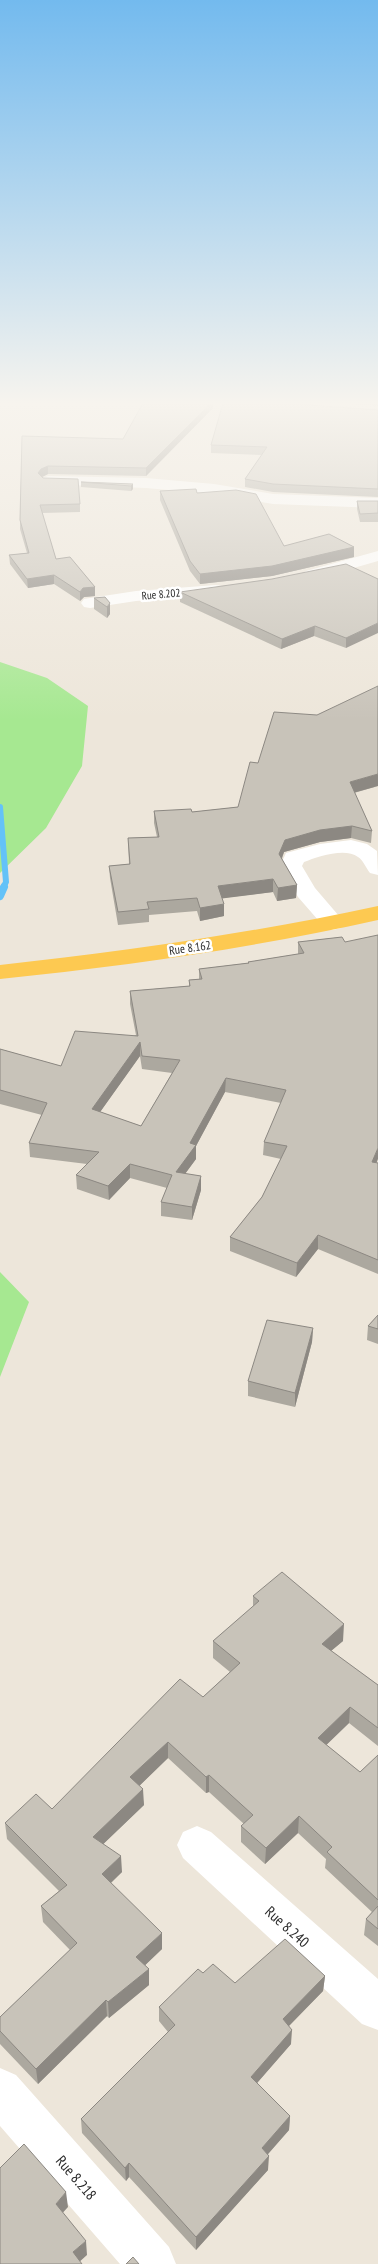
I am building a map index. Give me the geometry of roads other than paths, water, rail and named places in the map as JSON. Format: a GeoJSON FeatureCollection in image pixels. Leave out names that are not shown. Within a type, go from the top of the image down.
{"type":"FeatureCollection","features":[{"type":"Feature","properties":{"kind":"highway","name":"Rue 8.162"},"geometry":{"type":"LineString","coordinates":[[0,972],[86,963],[252,939],[378,913]]}},
{"type":"Feature","properties":{"kind":"street"},"geometry":{"type":"LineString","coordinates":[[300,578],[378,556]]}},
{"type":"Feature","properties":{"kind":"street","name":"Rue 8.202"},"geometry":{"type":"LineString","coordinates":[[90,603],[136,596],[235,588]]}},
{"type":"Feature","properties":{"kind":"street"},"geometry":{"type":"LineString","coordinates":[[333,923],[298,880],[291,866],[294,858],[331,848],[354,846],[366,852],[378,868]]}},
{"type":"Feature","properties":{"kind":"street","name":"Rue 8.240"},"geometry":{"type":"LineString","coordinates":[[196,1845],[378,2008]]}},
{"type":"Feature","properties":{"kind":"street","name":"Rue 8.218"},"geometry":{"type":"LineString","coordinates":[[0,2092],[152,2264]]}},
{"type":"Feature","properties":{"kind":"waterway"},"geometry":{"type":"LineString","coordinates":[[0,807],[6,882],[3,888]]}},
{"type":"Feature","properties":{"kind":"waterway"},"geometry":{"type":"LineString","coordinates":[[0,896],[4,887]]}}]}
